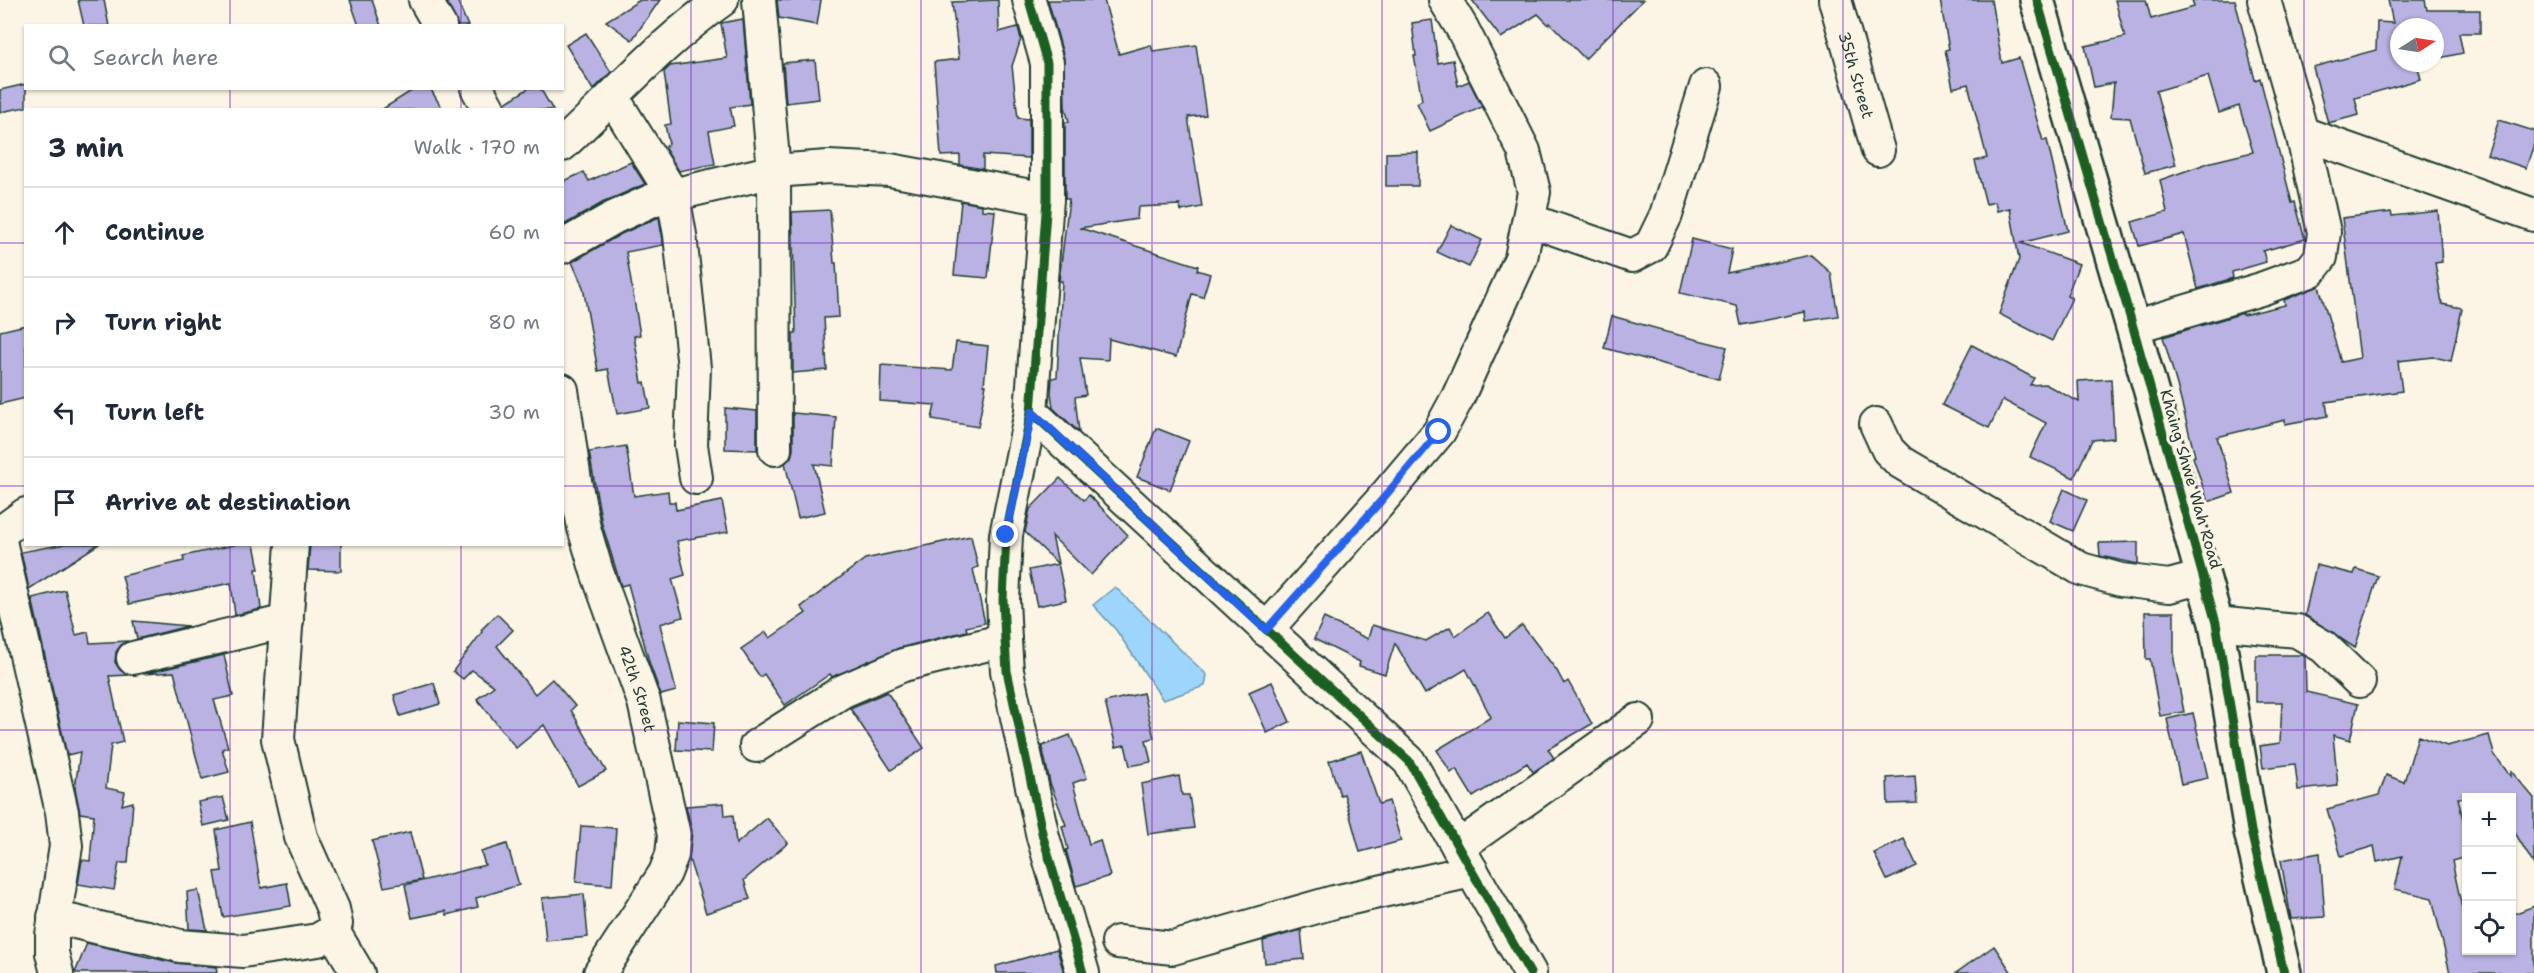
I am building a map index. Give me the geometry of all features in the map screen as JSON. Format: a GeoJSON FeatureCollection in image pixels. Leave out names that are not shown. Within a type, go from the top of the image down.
{"type":"FeatureCollection","features":[{"type":"Feature","properties":{"kind":"street"},"geometry":{"type":"LineString","coordinates":[[425,0],[439,24]]}},
{"type":"Feature","properties":{"kind":"street"},"geometry":{"type":"LineString","coordinates":[[564,143],[613,98],[663,46],[722,0]]}},
{"type":"Feature","properties":{"kind":"street"},"geometry":{"type":"LineString","coordinates":[[759,0],[774,171],[775,449]]}},
{"type":"Feature","properties":{"kind":"street"},"geometry":{"type":"LineString","coordinates":[[1029,0],[1047,63],[1047,199],[1032,412],[1006,535],[1003,600],[1005,640],[1007,670],[1043,837],[1083,973]]}},
{"type":"Feature","properties":{"kind":"street"},"geometry":{"type":"LineString","coordinates":[[1266,630],[1439,432],[1458,397],[1521,258],[1534,192],[1524,151],[1462,28],[1445,0]]}},
{"type":"Feature","properties":{"kind":"street","name":"35th Street"},"geometry":{"type":"LineString","coordinates":[[1835,0],[1878,150]]}},
{"type":"Feature","properties":{"kind":"street","name":"Khaing Shwe Wah Road"},"geometry":{"type":"LineString","coordinates":[[2037,0],[2133,327],[2216,622],[2251,831],[2284,973]]}},
{"type":"Feature","properties":{"kind":"street"},"geometry":{"type":"LineString","coordinates":[[2133,327],[2310,272],[2321,257],[2324,232],[2302,134],[2264,0]]}},
{"type":"Feature","properties":{"kind":"street"},"geometry":{"type":"LineString","coordinates":[[1529,220],[1632,256],[1651,246],[1666,215],[1706,86]]}},
{"type":"Feature","properties":{"kind":"street"},"geometry":{"type":"LineString","coordinates":[[478,90],[488,108]]}},
{"type":"Feature","properties":{"kind":"street"},"geometry":{"type":"LineString","coordinates":[[613,98],[673,195],[680,235],[694,368],[691,445],[696,478]]}},
{"type":"Feature","properties":{"kind":"street"},"geometry":{"type":"LineString","coordinates":[[2302,134],[2534,214]]}},
{"type":"Feature","properties":{"kind":"street"},"geometry":{"type":"LineString","coordinates":[[564,246],[613,218],[655,199],[774,171],[828,166],[890,170],[1047,199]]}},
{"type":"Feature","properties":{"kind":"street","name":"42th Street"},"geometry":{"type":"LineString","coordinates":[[564,404],[575,482],[585,528],[597,573],[644,702],[674,835],[672,855],[665,873],[600,973]]}},
{"type":"Feature","properties":{"kind":"street"},"geometry":{"type":"LineString","coordinates":[[1032,412],[1409,760],[1530,973]]}},
{"type":"Feature","properties":{"kind":"street"},"geometry":{"type":"LineString","coordinates":[[1876,424],[1888,450],[1900,462],[2081,569],[2121,580],[2169,586],[2203,576]]}},
{"type":"Feature","properties":{"kind":"street"},"geometry":{"type":"LineString","coordinates":[[0,533],[24,515]]}},
{"type":"Feature","properties":{"kind":"street"},"geometry":{"type":"LineString","coordinates":[[0,541],[62,812],[66,846],[54,917],[52,953],[57,973]]}},
{"type":"Feature","properties":{"kind":"street"},"geometry":{"type":"LineString","coordinates":[[54,917],[180,946],[243,951],[318,940],[333,931],[336,924],[333,909],[301,837],[278,739],[292,546]]}},
{"type":"Feature","properties":{"kind":"street"},"geometry":{"type":"LineString","coordinates":[[133,658],[287,621]]}},
{"type":"Feature","properties":{"kind":"street"},"geometry":{"type":"LineString","coordinates":[[2216,622],[2297,631],[2324,646],[2359,681]]}},
{"type":"Feature","properties":{"kind":"street"},"geometry":{"type":"LineString","coordinates":[[756,746],[843,691],[893,669],[1005,640]]}},
{"type":"Feature","properties":{"kind":"street"},"geometry":{"type":"LineString","coordinates":[[1118,942],[1173,948],[1334,902],[1465,859],[1638,720]]}},
{"type":"Feature","properties":{"kind":"street"},"geometry":{"type":"LineString","coordinates":[[333,931],[358,973]]}},
{"type":"Feature","properties":{"kind":"water"},"geometry":{"type":"Polygon","coordinates":[[[1115,587],[1207,675],[1205,686],[1163,700],[1116,630],[1093,605],[1115,587]]]}},
{"type":"Feature","properties":{"kind":"building"},"geometry":{"type":"Polygon","coordinates":[[[78,0],[104,0],[109,24],[84,24],[78,0]]]}},
{"type":"Feature","properties":{"kind":"building"},"geometry":{"type":"Polygon","coordinates":[[[350,0],[372,0],[380,24],[358,24],[350,0]]]}},
{"type":"Feature","properties":{"kind":"building"},"geometry":{"type":"Polygon","coordinates":[[[446,0],[457,0],[467,24],[457,24],[446,0]]]}},
{"type":"Feature","properties":{"kind":"building"},"geometry":{"type":"Polygon","coordinates":[[[640,0],[660,0],[632,40],[606,21],[640,0]]]}},
{"type":"Feature","properties":{"kind":"building"},"geometry":{"type":"Polygon","coordinates":[[[777,0],[821,0],[817,25],[779,18],[777,0]]]}},
{"type":"Feature","properties":{"kind":"building"},"geometry":{"type":"Polygon","coordinates":[[[998,0],[999,32],[1018,27],[1021,39],[1012,66],[1018,118],[1029,119],[1029,158],[983,155],[983,169],[960,165],[960,155],[941,156],[934,62],[959,59],[952,2],[998,0]]]}},
{"type":"Feature","properties":{"kind":"building"},"geometry":{"type":"Polygon","coordinates":[[[1048,0],[1104,0],[1119,54],[1151,45],[1153,51],[1196,45],[1206,115],[1188,117],[1202,207],[1181,211],[1180,205],[1138,207],[1137,219],[1080,228],[1198,266],[1197,270],[1210,274],[1203,297],[1192,294],[1176,357],[1109,339],[1108,360],[1080,358],[1086,395],[1075,397],[1079,432],[1053,408],[1051,393],[1052,378],[1057,377],[1062,281],[1059,281],[1069,199],[1065,199],[1065,122],[1069,122],[1065,107],[1064,58],[1048,0]]]}},
{"type":"Feature","properties":{"kind":"building"},"geometry":{"type":"Polygon","coordinates":[[[1472,0],[1643,0],[1585,59],[1538,14],[1501,38],[1472,0]]]}},
{"type":"Feature","properties":{"kind":"building"},"geometry":{"type":"Polygon","coordinates":[[[1940,0],[1991,0],[2002,63],[2019,58],[2043,141],[2047,140],[2068,231],[2021,243],[2079,264],[2067,296],[2072,298],[2052,341],[1999,314],[2019,259],[2010,208],[1997,211],[1995,202],[1986,204],[1975,161],[1987,158],[1968,84],[1953,88],[1945,50],[1949,49],[1940,0]]]}},
{"type":"Feature","properties":{"kind":"building"},"geometry":{"type":"Polygon","coordinates":[[[2115,0],[2146,0],[2151,19],[2194,7],[2192,0],[2235,0],[2255,80],[2260,78],[2292,203],[2295,202],[2305,239],[2263,251],[2266,262],[2232,272],[2233,278],[2198,289],[2184,234],[2139,246],[2132,222],[2167,212],[2160,180],[2211,162],[2253,152],[2239,106],[2219,113],[2208,76],[2156,91],[2176,165],[2145,173],[2130,118],[2111,117],[2114,83],[2094,87],[2085,46],[2125,37],[2115,0]]]}},
{"type":"Feature","properties":{"kind":"building"},"geometry":{"type":"Polygon","coordinates":[[[2388,0],[2425,0],[2427,10],[2480,10],[2480,33],[2459,33],[2463,53],[2444,57],[2444,18],[2392,18],[2388,0]]]}},
{"type":"Feature","properties":{"kind":"building"},"geometry":{"type":"Polygon","coordinates":[[[743,19],[750,104],[730,107],[734,126],[709,131],[715,164],[679,171],[664,147],[669,144],[665,125],[671,124],[664,72],[670,66],[727,58],[721,23],[743,19]]]}},
{"type":"Feature","properties":{"kind":"building"},"geometry":{"type":"Polygon","coordinates":[[[1432,20],[1438,63],[1453,60],[1458,86],[1469,81],[1482,107],[1430,131],[1417,103],[1422,100],[1414,56],[1416,56],[1412,23],[1432,20]]]}},
{"type":"Feature","properties":{"kind":"building"},"geometry":{"type":"Polygon","coordinates":[[[2377,22],[2390,23],[2390,72],[2419,72],[2421,79],[2355,98],[2359,115],[2328,123],[2313,67],[2376,50],[2377,22]]]}},
{"type":"Feature","properties":{"kind":"building"},"geometry":{"type":"Polygon","coordinates":[[[586,33],[611,72],[593,90],[566,45],[586,33]]]}},
{"type":"Feature","properties":{"kind":"building"},"geometry":{"type":"Polygon","coordinates":[[[815,60],[819,99],[786,103],[783,63],[815,60]]]}},
{"type":"Feature","properties":{"kind":"building"},"geometry":{"type":"Polygon","coordinates":[[[24,84],[26,107],[0,112],[0,90],[24,84]]]}},
{"type":"Feature","properties":{"kind":"building"},"geometry":{"type":"Polygon","coordinates":[[[413,90],[431,90],[442,108],[384,108],[413,90]]]}},
{"type":"Feature","properties":{"kind":"building"},"geometry":{"type":"Polygon","coordinates":[[[526,90],[541,90],[552,108],[506,108],[505,103],[526,90]]]}},
{"type":"Feature","properties":{"kind":"building"},"geometry":{"type":"Polygon","coordinates":[[[2499,120],[2534,131],[2534,144],[2526,168],[2487,155],[2499,120]]]}},
{"type":"Feature","properties":{"kind":"building"},"geometry":{"type":"Polygon","coordinates":[[[1418,152],[1418,186],[1386,186],[1386,153],[1418,152]]]}},
{"type":"Feature","properties":{"kind":"building"},"geometry":{"type":"Polygon","coordinates":[[[631,162],[645,184],[604,202],[564,225],[564,181],[584,172],[589,181],[631,162]]]}},
{"type":"Feature","properties":{"kind":"building"},"geometry":{"type":"Polygon","coordinates":[[[961,201],[982,205],[982,210],[995,211],[988,278],[954,275],[961,201]]]}},
{"type":"Feature","properties":{"kind":"building"},"geometry":{"type":"Polygon","coordinates":[[[830,210],[839,317],[824,318],[827,370],[793,373],[793,333],[796,333],[792,212],[830,210]]]}},
{"type":"Feature","properties":{"kind":"building"},"geometry":{"type":"Polygon","coordinates":[[[2438,211],[2442,262],[2435,263],[2442,304],[2462,308],[2451,361],[2434,357],[2398,361],[2402,391],[2326,402],[2328,416],[2285,424],[2285,420],[2217,437],[2234,493],[2208,502],[2193,457],[2195,456],[2163,337],[2243,313],[2243,315],[2285,305],[2284,300],[2319,286],[2341,362],[2360,358],[2342,218],[2391,212],[2392,216],[2438,211]]]}},
{"type":"Feature","properties":{"kind":"building"},"geometry":{"type":"Polygon","coordinates":[[[659,217],[663,245],[626,252],[640,335],[634,336],[642,383],[645,382],[650,408],[617,414],[608,369],[598,371],[583,287],[572,262],[621,234],[659,217]]]}},
{"type":"Feature","properties":{"kind":"building"},"geometry":{"type":"Polygon","coordinates":[[[1451,225],[1482,240],[1469,267],[1437,252],[1451,225]]]}},
{"type":"Feature","properties":{"kind":"building"},"geometry":{"type":"Polygon","coordinates":[[[1692,239],[1732,249],[1727,273],[1811,255],[1831,273],[1838,316],[1806,321],[1805,312],[1741,325],[1737,306],[1680,293],[1692,239]]]}},
{"type":"Feature","properties":{"kind":"building"},"geometry":{"type":"Polygon","coordinates":[[[1612,316],[1727,347],[1719,379],[1604,348],[1612,316]]]}},
{"type":"Feature","properties":{"kind":"building"},"geometry":{"type":"Polygon","coordinates":[[[24,325],[24,398],[0,404],[0,331],[24,325]]]}},
{"type":"Feature","properties":{"kind":"building"},"geometry":{"type":"Polygon","coordinates":[[[956,342],[988,346],[984,385],[986,385],[978,427],[932,419],[935,405],[880,401],[881,365],[952,370],[956,342]]]}},
{"type":"Feature","properties":{"kind":"building"},"geometry":{"type":"Polygon","coordinates":[[[1972,345],[2034,378],[2030,385],[2045,384],[2079,402],[2078,381],[2111,379],[2114,438],[2092,440],[2074,478],[2030,457],[2046,423],[2003,400],[1989,428],[1942,405],[1972,345]]]}},
{"type":"Feature","properties":{"kind":"building"},"geometry":{"type":"Polygon","coordinates":[[[725,408],[757,411],[757,450],[725,449],[725,408]]]}},
{"type":"Feature","properties":{"kind":"building"},"geometry":{"type":"Polygon","coordinates":[[[793,413],[836,417],[833,466],[814,464],[825,512],[798,518],[785,463],[791,457],[793,450],[793,413]]]}},
{"type":"Feature","properties":{"kind":"building"},"geometry":{"type":"Polygon","coordinates":[[[1156,428],[1189,441],[1170,490],[1137,477],[1156,428]]]}},
{"type":"Feature","properties":{"kind":"building"},"geometry":{"type":"Polygon","coordinates":[[[626,446],[634,496],[668,491],[669,502],[675,502],[676,510],[722,501],[728,532],[677,541],[685,575],[672,579],[683,617],[660,624],[676,691],[661,695],[650,665],[628,584],[621,586],[602,524],[589,452],[626,446]]]}},
{"type":"Feature","properties":{"kind":"building"},"geometry":{"type":"Polygon","coordinates":[[[1060,478],[1084,500],[1089,495],[1128,535],[1091,575],[1052,536],[1066,600],[1037,606],[1029,570],[1058,564],[1025,532],[1030,509],[1060,478]]]}},
{"type":"Feature","properties":{"kind":"building"},"geometry":{"type":"Polygon","coordinates":[[[2064,489],[2087,500],[2073,531],[2050,521],[2064,489]]]}},
{"type":"Feature","properties":{"kind":"building"},"geometry":{"type":"Polygon","coordinates":[[[971,536],[978,567],[973,569],[985,623],[966,627],[967,631],[899,648],[832,677],[830,674],[785,705],[764,674],[760,677],[741,649],[766,632],[770,638],[806,613],[801,607],[865,559],[971,536]]]}},
{"type":"Feature","properties":{"kind":"building"},"geometry":{"type":"Polygon","coordinates":[[[2138,542],[2138,564],[2100,556],[2099,543],[2138,542]]]}},
{"type":"Feature","properties":{"kind":"building"},"geometry":{"type":"Polygon","coordinates":[[[54,546],[96,546],[29,589],[21,552],[54,546]]]}},
{"type":"Feature","properties":{"kind":"building"},"geometry":{"type":"Polygon","coordinates":[[[229,546],[254,546],[259,569],[256,569],[261,609],[235,615],[231,583],[129,604],[122,576],[184,561],[183,556],[229,546]]]}},
{"type":"Feature","properties":{"kind":"building"},"geometry":{"type":"Polygon","coordinates":[[[310,546],[341,546],[341,571],[308,570],[310,546]]]}},
{"type":"Feature","properties":{"kind":"building"},"geometry":{"type":"Polygon","coordinates":[[[2316,565],[2354,574],[2356,569],[2378,576],[2355,648],[2305,615],[2316,565]]]}},
{"type":"Feature","properties":{"kind":"building"},"geometry":{"type":"Polygon","coordinates":[[[65,590],[76,635],[88,632],[90,643],[128,641],[116,652],[115,662],[127,675],[109,676],[123,742],[111,745],[106,788],[125,792],[122,805],[133,802],[128,863],[119,863],[114,890],[78,884],[82,860],[90,861],[94,815],[80,813],[75,788],[80,752],[67,755],[32,598],[65,590]]]}},
{"type":"Feature","properties":{"kind":"building"},"geometry":{"type":"Polygon","coordinates":[[[2145,612],[2174,612],[2174,660],[2184,712],[2160,716],[2150,659],[2146,659],[2145,612]]]}},
{"type":"Feature","properties":{"kind":"building"},"geometry":{"type":"Polygon","coordinates":[[[1488,613],[1505,638],[1522,625],[1557,671],[1564,684],[1568,681],[1592,724],[1548,749],[1554,758],[1533,772],[1527,763],[1473,797],[1456,769],[1451,773],[1437,750],[1491,717],[1466,669],[1425,694],[1395,643],[1385,674],[1359,666],[1360,662],[1314,639],[1324,618],[1368,639],[1372,625],[1426,641],[1450,627],[1455,636],[1488,613]]]}},
{"type":"Feature","properties":{"kind":"building"},"geometry":{"type":"Polygon","coordinates":[[[497,614],[513,630],[497,646],[535,694],[552,679],[575,706],[571,710],[606,771],[578,786],[544,725],[516,748],[477,699],[494,686],[472,670],[463,679],[453,671],[482,632],[481,630],[497,614]]]}},
{"type":"Feature","properties":{"kind":"building"},"geometry":{"type":"Polygon","coordinates":[[[133,621],[188,626],[137,639],[133,621]]]}},
{"type":"Feature","properties":{"kind":"building"},"geometry":{"type":"Polygon","coordinates":[[[224,655],[233,696],[214,700],[228,747],[222,749],[229,772],[202,779],[174,672],[143,674],[224,655]]]}},
{"type":"Feature","properties":{"kind":"building"},"geometry":{"type":"Polygon","coordinates":[[[2256,655],[2302,655],[2305,657],[2306,692],[2358,704],[2350,740],[2333,735],[2338,786],[2298,790],[2295,764],[2263,768],[2260,746],[2280,743],[2282,702],[2256,702],[2256,655]]]}},
{"type":"Feature","properties":{"kind":"building"},"geometry":{"type":"Polygon","coordinates":[[[1272,682],[1290,722],[1267,733],[1249,692],[1272,682]]]}},
{"type":"Feature","properties":{"kind":"building"},"geometry":{"type":"Polygon","coordinates":[[[434,683],[440,704],[400,716],[394,695],[434,683]]]}},
{"type":"Feature","properties":{"kind":"building"},"geometry":{"type":"Polygon","coordinates":[[[887,692],[924,748],[891,770],[850,708],[887,692]]]}},
{"type":"Feature","properties":{"kind":"building"},"geometry":{"type":"Polygon","coordinates":[[[1143,693],[1154,738],[1146,740],[1151,762],[1130,766],[1125,745],[1116,747],[1105,702],[1143,693]]]}},
{"type":"Feature","properties":{"kind":"building"},"geometry":{"type":"Polygon","coordinates":[[[2193,713],[2208,778],[2181,784],[2167,719],[2193,713]]]}},
{"type":"Feature","properties":{"kind":"building"},"geometry":{"type":"Polygon","coordinates":[[[678,720],[714,723],[712,752],[676,750],[678,720]]]}},
{"type":"Feature","properties":{"kind":"building"},"geometry":{"type":"Polygon","coordinates":[[[1070,735],[1087,778],[1073,783],[1089,844],[1100,840],[1110,876],[1076,886],[1062,826],[1066,825],[1050,783],[1042,746],[1070,735]]]}},
{"type":"Feature","properties":{"kind":"building"},"geometry":{"type":"Polygon","coordinates":[[[2489,735],[2494,754],[2511,777],[2511,771],[2534,798],[2534,865],[2516,834],[2516,793],[2462,793],[2462,798],[2458,798],[2462,815],[2462,858],[2452,861],[2462,908],[2462,955],[2516,955],[2516,913],[2534,906],[2534,973],[2450,973],[2432,898],[2395,889],[2402,856],[2377,862],[2374,846],[2341,856],[2327,809],[2379,795],[2386,775],[2404,782],[2418,736],[2447,746],[2489,735]]]}},
{"type":"Feature","properties":{"kind":"building"},"geometry":{"type":"Polygon","coordinates":[[[1361,751],[1379,804],[1389,801],[1401,841],[1360,852],[1344,794],[1340,795],[1329,761],[1361,751]]]}},
{"type":"Feature","properties":{"kind":"building"},"geometry":{"type":"Polygon","coordinates":[[[1179,776],[1182,795],[1189,795],[1194,828],[1148,834],[1141,784],[1179,776]]]}},
{"type":"Feature","properties":{"kind":"building"},"geometry":{"type":"Polygon","coordinates":[[[1915,776],[1917,803],[1888,804],[1887,778],[1915,776]]]}},
{"type":"Feature","properties":{"kind":"building"},"geometry":{"type":"Polygon","coordinates":[[[223,797],[229,820],[203,826],[198,802],[223,797]]]}},
{"type":"Feature","properties":{"kind":"building"},"geometry":{"type":"Polygon","coordinates":[[[724,803],[725,816],[733,815],[736,844],[767,818],[788,843],[744,880],[750,899],[706,913],[689,859],[692,831],[686,806],[724,803]]]}},
{"type":"Feature","properties":{"kind":"building"},"geometry":{"type":"Polygon","coordinates":[[[250,822],[261,888],[287,883],[291,906],[223,917],[215,872],[222,871],[216,830],[250,822]]]}},
{"type":"Feature","properties":{"kind":"building"},"geometry":{"type":"Polygon","coordinates":[[[581,826],[616,828],[612,885],[576,882],[581,826]]]}},
{"type":"Feature","properties":{"kind":"building"},"geometry":{"type":"Polygon","coordinates":[[[410,832],[422,880],[384,887],[372,841],[410,832]]]}},
{"type":"Feature","properties":{"kind":"building"},"geometry":{"type":"Polygon","coordinates":[[[1904,839],[1917,866],[1887,880],[1874,853],[1904,839]]]}},
{"type":"Feature","properties":{"kind":"building"},"geometry":{"type":"Polygon","coordinates":[[[507,844],[519,885],[476,898],[478,907],[447,915],[446,911],[412,918],[405,885],[485,865],[481,852],[507,844]]]}},
{"type":"Feature","properties":{"kind":"building"},"geometry":{"type":"Polygon","coordinates":[[[2320,853],[2325,917],[2291,919],[2281,860],[2320,853]]]}},
{"type":"Feature","properties":{"kind":"building"},"geometry":{"type":"Polygon","coordinates":[[[198,890],[207,930],[189,929],[187,892],[198,890]]]}},
{"type":"Feature","properties":{"kind":"building"},"geometry":{"type":"Polygon","coordinates":[[[584,894],[588,937],[546,941],[542,898],[584,894]]]}},
{"type":"Feature","properties":{"kind":"building"},"geometry":{"type":"Polygon","coordinates":[[[1301,930],[1304,959],[1265,963],[1263,941],[1301,930]]]}},
{"type":"Feature","properties":{"kind":"building"},"geometry":{"type":"Polygon","coordinates":[[[87,943],[175,963],[216,967],[217,973],[75,973],[87,943]]]}},
{"type":"Feature","properties":{"kind":"building"},"geometry":{"type":"Polygon","coordinates":[[[1994,946],[2012,973],[1956,973],[1994,946]]]}},
{"type":"Feature","properties":{"kind":"building"},"geometry":{"type":"Polygon","coordinates":[[[1057,949],[1064,973],[997,973],[996,966],[1057,949]]]}},
{"type":"Feature","properties":{"kind":"cycle path"},"geometry":{"type":"LineString","coordinates":[[1029,0],[1047,63],[1047,199],[1031,412],[1006,535],[1003,600],[1005,640],[1007,671],[1043,837],[1083,973]]}},
{"type":"Feature","properties":{"kind":"cycle path"},"geometry":{"type":"LineString","coordinates":[[2037,0],[2133,327],[2216,623],[2251,831],[2284,973]]}},
{"type":"Feature","properties":{"kind":"cycle path"},"geometry":{"type":"LineString","coordinates":[[1031,412],[1409,761],[1530,973]]}},
{"type":"Feature","properties":{"kind":"route"},"geometry":{"type":"LineString","coordinates":[[1006,535],[1032,412],[1266,630],[1439,432]]}}]}
